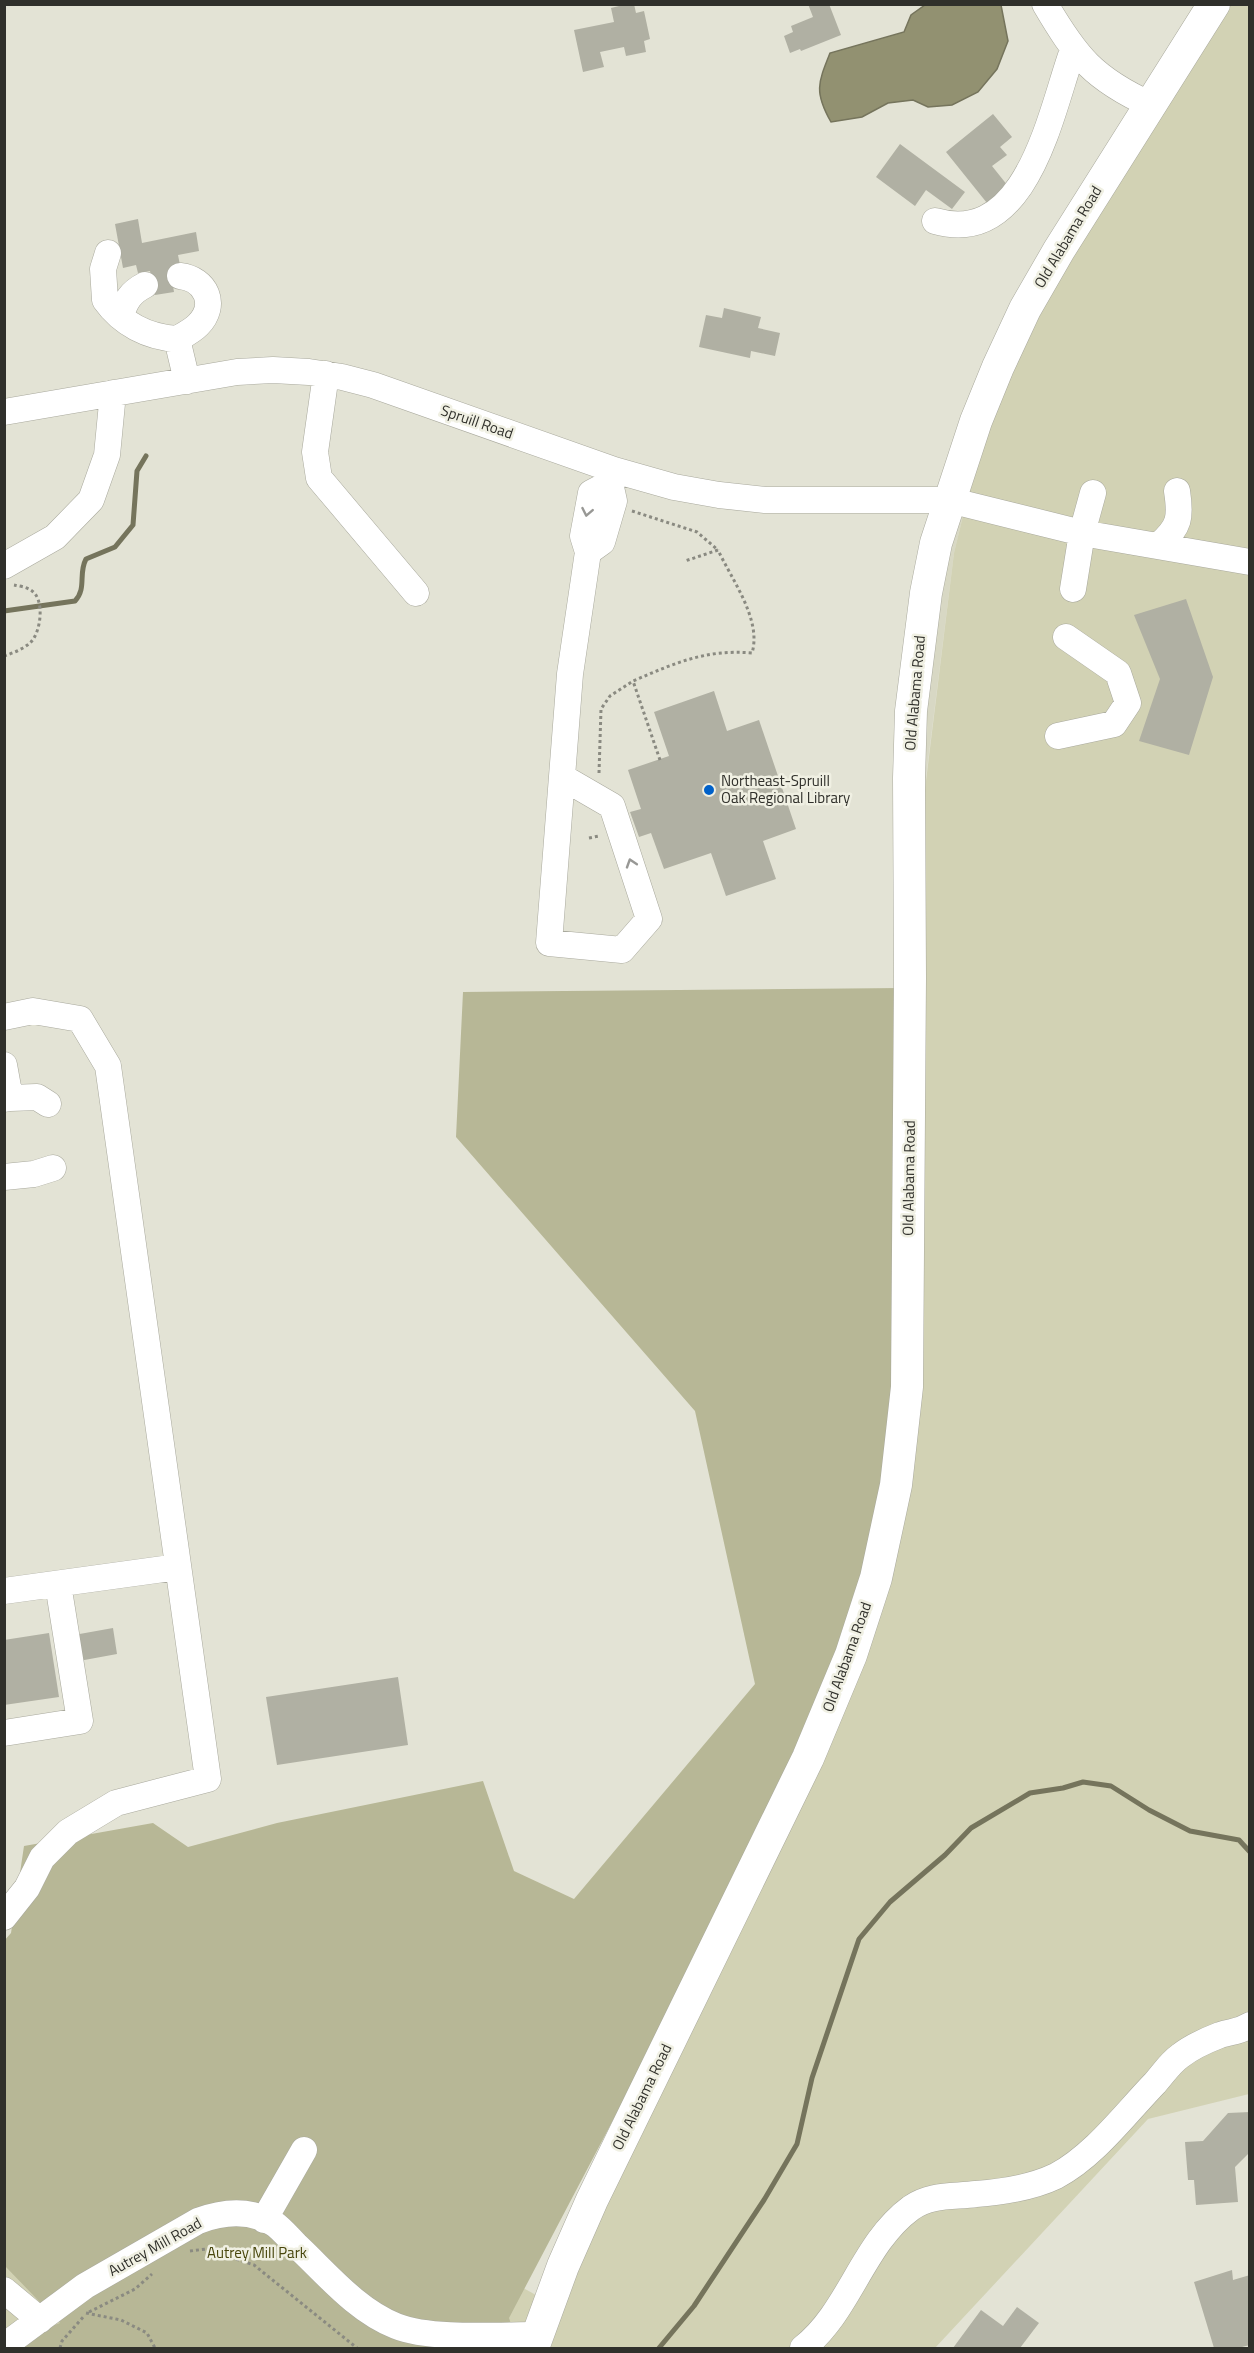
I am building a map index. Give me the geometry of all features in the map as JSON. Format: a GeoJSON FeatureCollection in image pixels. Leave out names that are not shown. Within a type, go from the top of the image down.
{"type":"FeatureCollection","features":[{"type":"Feature","properties":{"kind":"main road","name":"Old Alabama Road"},"geometry":{"type":"LineString","coordinates":[[535,2342],[563,2266],[592,2200],[808,1758],[850,1656],[876,1578],[896,1485],[907,1388],[911,711],[926,593],[936,543],[976,421],[1025,309],[1059,250],[1214,4]]}},
{"type":"Feature","properties":{"kind":"street"},"geometry":{"type":"LineString","coordinates":[[1045,4],[1074,50],[1103,79],[1120,91],[1151,105]]}},
{"type":"Feature","properties":{"kind":"street"},"geometry":{"type":"LineString","coordinates":[[935,220],[949,224],[979,221],[993,214],[1008,201],[1028,173],[1044,143],[1074,50]]}},
{"type":"Feature","properties":{"kind":"street"},"geometry":{"type":"LineString","coordinates":[[108,253],[103,269],[105,300],[140,331],[158,337],[177,339],[199,324],[209,303],[208,294],[203,286],[195,279],[180,276]]}},
{"type":"Feature","properties":{"kind":"street"},"geometry":{"type":"LineString","coordinates":[[121,316],[131,295],[145,285]]}},
{"type":"Feature","properties":{"kind":"street"},"geometry":{"type":"LineString","coordinates":[[177,339],[187,381]]}},
{"type":"Feature","properties":{"kind":"street","name":"Spruill Road"},"geometry":{"type":"LineString","coordinates":[[4,412],[237,372],[273,370],[326,374],[373,385],[612,486],[674,487],[765,500],[949,500],[1082,533],[1250,562]]}},
{"type":"Feature","properties":{"kind":"street"},"geometry":{"type":"LineString","coordinates":[[326,374],[315,452],[319,478],[416,593]]}},
{"type":"Feature","properties":{"kind":"street"},"geometry":{"type":"LineString","coordinates":[[7,575],[55,537],[91,500],[108,455],[113,393]]}},
{"type":"Feature","properties":{"kind":"street"},"geometry":{"type":"LineString","coordinates":[[562,777],[612,806],[649,919],[622,950],[549,943],[571,657],[588,552],[602,542],[612,486]]}},
{"type":"Feature","properties":{"kind":"street"},"geometry":{"type":"LineString","coordinates":[[1159,545],[1171,535],[1178,523],[1180,511],[1177,491]]}},
{"type":"Feature","properties":{"kind":"street"},"geometry":{"type":"LineString","coordinates":[[1073,589],[1082,533],[1093,493]]}},
{"type":"Feature","properties":{"kind":"street"},"geometry":{"type":"LineString","coordinates":[[1058,736],[1114,724],[1128,703],[1118,673],[1066,637]]}},
{"type":"Feature","properties":{"kind":"street"},"geometry":{"type":"LineString","coordinates":[[4,1017],[33,1011],[80,1019],[108,1066],[208,1779],[117,1803],[68,1832],[42,1858],[27,1888],[4,1917]]}},
{"type":"Feature","properties":{"kind":"street"},"geometry":{"type":"LineString","coordinates":[[4,1065],[7,1098],[37,1097],[48,1104]]}},
{"type":"Feature","properties":{"kind":"street"},"geometry":{"type":"LineString","coordinates":[[4,1177],[34,1174],[53,1168]]}},
{"type":"Feature","properties":{"kind":"street"},"geometry":{"type":"LineString","coordinates":[[4,1591],[178,1567]]}},
{"type":"Feature","properties":{"kind":"street"},"geometry":{"type":"LineString","coordinates":[[4,1733],[80,1721],[57,1584]]}},
{"type":"Feature","properties":{"kind":"street"},"geometry":{"type":"LineString","coordinates":[[803,2349],[813,2341],[840,2306],[853,2280],[876,2248],[909,2210],[923,2201],[936,2197],[1015,2190],[1052,2177],[1077,2164],[1180,2056],[1222,2034],[1239,2032],[1250,2025]]}},
{"type":"Feature","properties":{"kind":"street"},"geometry":{"type":"LineString","coordinates":[[264,2220],[304,2150]]}},
{"type":"Feature","properties":{"kind":"street","name":"Autrey Mill Road"},"geometry":{"type":"LineString","coordinates":[[4,2346],[85,2286],[198,2221],[215,2215],[244,2213],[273,2223],[359,2304],[377,2317],[398,2327],[428,2334],[535,2342]]}},
{"type":"Feature","properties":{"kind":"street"},"geometry":{"type":"LineString","coordinates":[[4,2290],[40,2320]]}},
{"type":"Feature","properties":{"kind":"path"},"geometry":{"type":"LineString","coordinates":[[604,777],[597,772],[601,709],[610,696],[633,681],[660,669],[711,653],[752,653],[755,640],[753,623],[718,550],[705,537],[612,486]]}},
{"type":"Feature","properties":{"kind":"path"},"geometry":{"type":"LineString","coordinates":[[685,561],[718,550]]}},
{"type":"Feature","properties":{"kind":"path"},"geometry":{"type":"LineString","coordinates":[[4,656],[30,642],[39,624],[38,599],[32,591],[7,575]]}},
{"type":"Feature","properties":{"kind":"path"},"geometry":{"type":"LineString","coordinates":[[633,681],[660,759]]}},
{"type":"Feature","properties":{"kind":"path"},"geometry":{"type":"LineString","coordinates":[[186,2252],[206,2249],[254,2265],[357,2349]]}},
{"type":"Feature","properties":{"kind":"path"},"geometry":{"type":"LineString","coordinates":[[60,2349],[62,2341],[86,2313],[135,2289],[160,2268]]}},
{"type":"Feature","properties":{"kind":"path"},"geometry":{"type":"LineString","coordinates":[[86,2313],[121,2320],[147,2333],[155,2349]]}},
{"type":"Feature","properties":{"kind":"shaded area"},"geometry":{"type":"Polygon","coordinates":[[[925,5],[1001,5],[1008,41],[997,69],[978,92],[952,105],[928,107],[913,100],[888,103],[862,117],[831,122],[820,95],[821,80],[830,53],[904,32],[911,15],[925,5]]]}},
{"type":"Feature","properties":{"kind":"shaded area"},"geometry":{"type":"Polygon","coordinates":[[[1002,355],[954,553],[922,809],[918,721],[942,492],[1002,355]]]}},
{"type":"Feature","properties":{"kind":"green space","name":"Autrey Mill Park"},"geometry":{"type":"Polygon","coordinates":[[[1194,5],[1249,5],[1249,2094],[1148,2119],[935,2348],[5,2348],[5,2239],[409,2225],[545,2300],[802,1791],[954,553],[1002,355],[1125,117],[1194,5]]]}},
{"type":"Feature","properties":{"kind":"green space","name":"Autrey Mill Park"},"geometry":{"type":"Polygon","coordinates":[[[902,988],[899,1359],[882,1577],[849,1671],[509,2318],[519,2348],[5,2348],[4,2344],[60,2323],[5,2266],[4,1941],[11,1933],[24,1846],[153,1823],[188,1847],[277,1823],[483,1781],[514,1871],[574,1899],[755,1684],[695,1411],[456,1137],[463,992],[902,988]]]}},
{"type":"Feature","properties":{"kind":"building"},"geometry":{"type":"Polygon","coordinates":[[[634,4],[636,13],[644,11],[650,39],[644,41],[646,52],[626,56],[624,47],[600,52],[604,67],[583,72],[574,30],[614,22],[611,8],[634,4]]]}},
{"type":"Feature","properties":{"kind":"building"},"geometry":{"type":"Polygon","coordinates":[[[808,4],[829,4],[841,35],[790,53],[784,36],[793,32],[791,26],[813,17],[808,4]]]}},
{"type":"Feature","properties":{"kind":"building"},"geometry":{"type":"Polygon","coordinates":[[[993,114],[1012,137],[1000,147],[1007,155],[992,166],[1008,186],[987,203],[946,152],[993,114]]]}},
{"type":"Feature","properties":{"kind":"building"},"geometry":{"type":"Polygon","coordinates":[[[900,144],[965,192],[952,209],[926,190],[915,206],[876,177],[900,144]]]}},
{"type":"Feature","properties":{"kind":"building"},"geometry":{"type":"Polygon","coordinates":[[[138,219],[142,243],[196,232],[199,251],[178,255],[180,265],[170,267],[174,292],[155,295],[150,271],[138,273],[136,265],[123,268],[115,224],[138,219]]]}},
{"type":"Feature","properties":{"kind":"building"},"geometry":{"type":"Polygon","coordinates":[[[724,308],[761,317],[758,328],[780,333],[775,356],[751,351],[750,358],[699,347],[706,315],[722,318],[724,308]]]}},
{"type":"Feature","properties":{"kind":"building"},"geometry":{"type":"Polygon","coordinates":[[[1186,599],[1213,677],[1189,755],[1139,741],[1160,679],[1134,615],[1186,599]]]}},
{"type":"Feature","properties":{"kind":"building","name":"Northeast-Spruill Oak Regional Library"},"geometry":{"type":"Polygon","coordinates":[[[714,691],[727,731],[759,720],[796,829],[763,841],[776,879],[726,896],[711,853],[664,869],[651,833],[639,837],[630,812],[641,809],[628,770],[669,756],[654,712],[714,691]]]}},
{"type":"Feature","properties":{"kind":"building"},"geometry":{"type":"Polygon","coordinates":[[[113,1628],[117,1654],[79,1661],[74,1635],[113,1628]]]}},
{"type":"Feature","properties":{"kind":"building"},"geometry":{"type":"Polygon","coordinates":[[[49,1633],[59,1697],[4,1705],[4,1640],[49,1633]]]}},
{"type":"Feature","properties":{"kind":"building"},"geometry":{"type":"Polygon","coordinates":[[[398,1677],[408,1745],[277,1765],[266,1697],[398,1677]]]}},
{"type":"Feature","properties":{"kind":"building"},"geometry":{"type":"Polygon","coordinates":[[[1250,2112],[1250,2152],[1235,2167],[1238,2202],[1196,2205],[1194,2180],[1188,2180],[1185,2142],[1203,2141],[1228,2113],[1250,2112]]]}},
{"type":"Feature","properties":{"kind":"building"},"geometry":{"type":"Polygon","coordinates":[[[1232,2270],[1233,2280],[1250,2275],[1250,2345],[1238,2348],[1214,2348],[1194,2282],[1232,2270]]]}},
{"type":"Feature","properties":{"kind":"building"},"geometry":{"type":"Polygon","coordinates":[[[1017,2307],[1039,2323],[1020,2348],[953,2348],[981,2310],[1003,2326],[1017,2307]]]}},
{"type":"Feature","properties":{"kind":"waterway"},"geometry":{"type":"LineString","coordinates":[[4,611],[75,601],[81,591],[86,559],[115,547],[133,525],[137,471],[146,456]]}},
{"type":"Feature","properties":{"kind":"waterway"},"geometry":{"type":"LineString","coordinates":[[659,2348],[694,2306],[764,2200],[797,2144],[812,2078],[859,1939],[890,1902],[945,1855],[971,1828],[1030,1793],[1063,1788],[1083,1782],[1111,1786],[1149,1810],[1190,1831],[1239,1840],[1250,1852]]}},
{"type":"Feature","properties":{"kind":"place","name":"Northeast-Spruill Oak Regional Library"},"geometry":{"type":"Point","coordinates":[709,790]}}]}
